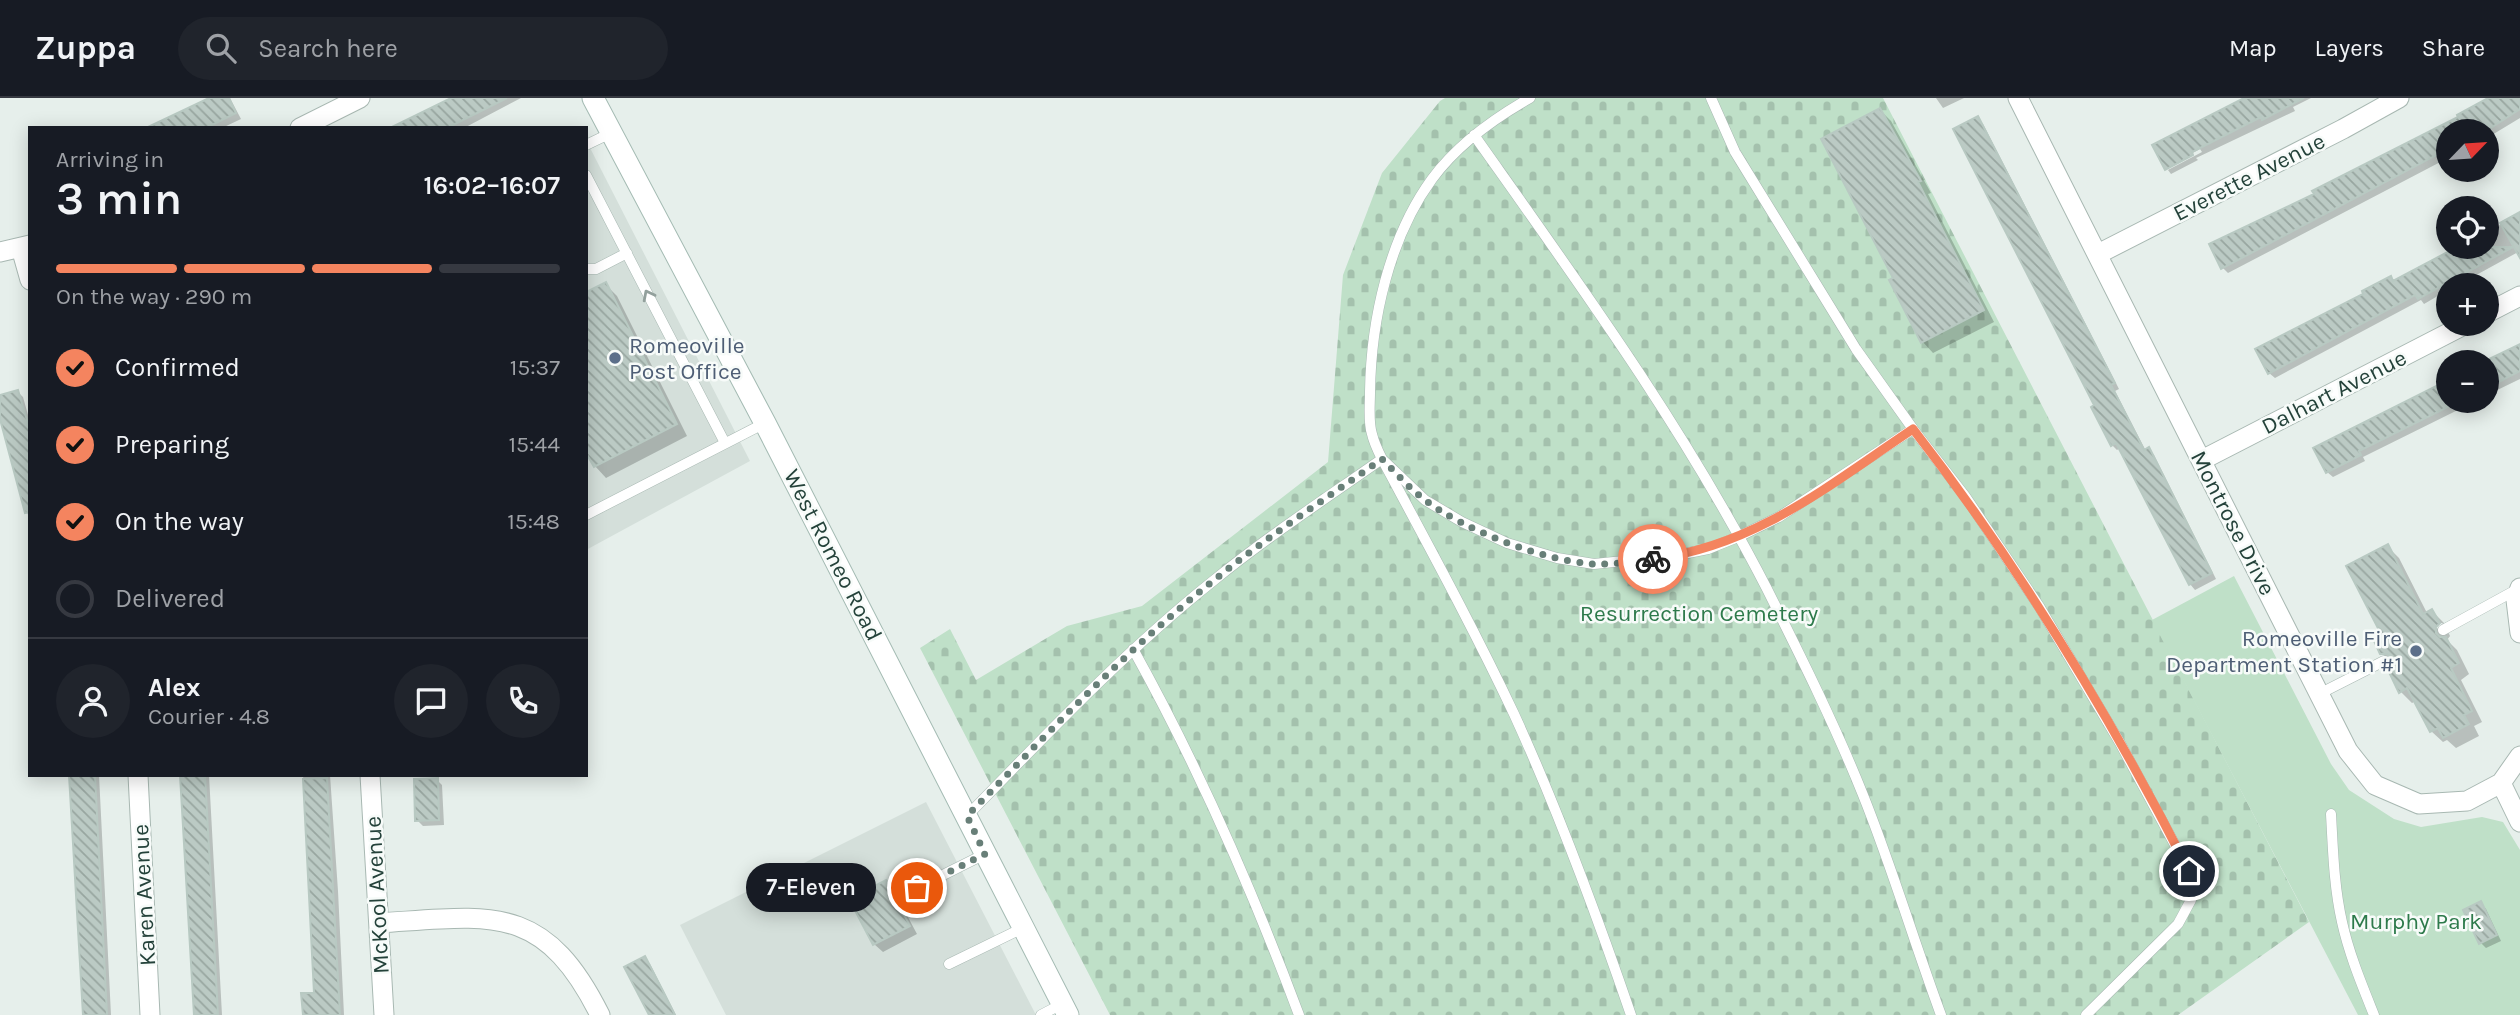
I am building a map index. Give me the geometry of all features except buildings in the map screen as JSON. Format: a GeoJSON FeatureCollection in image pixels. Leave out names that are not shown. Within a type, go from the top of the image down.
{"type":"FeatureCollection","features":[{"type":"Feature","properties":{"kind":"main road","name":"West Romeo Road"},"geometry":{"type":"LineString","coordinates":[[593,98],[765,424],[1066,1009]]}},
{"type":"Feature","properties":{"kind":"street"},"geometry":{"type":"LineString","coordinates":[[304,126],[360,98]]}},
{"type":"Feature","properties":{"kind":"street","name":"Montrose Drive"},"geometry":{"type":"LineString","coordinates":[[2018,98],[2348,751],[2375,785],[2419,804],[2467,801],[2501,783]]}},
{"type":"Feature","properties":{"kind":"street","name":"Everette Avenue"},"geometry":{"type":"LineString","coordinates":[[2098,254],[2399,98]]}},
{"type":"Feature","properties":{"kind":"street"},"geometry":{"type":"LineString","coordinates":[[0,252],[25,246],[28,266]]}},
{"type":"Feature","properties":{"kind":"street"},"geometry":{"type":"LineString","coordinates":[[2499,307],[2520,296]]}},
{"type":"Feature","properties":{"kind":"street","name":"Dalhart Avenue"},"geometry":{"type":"LineString","coordinates":[[2202,460],[2443,336]]}},
{"type":"Feature","properties":{"kind":"street"},"geometry":{"type":"LineString","coordinates":[[2520,588],[2516,600],[2520,633]]}},
{"type":"Feature","properties":{"kind":"street"},"geometry":{"type":"LineString","coordinates":[[2520,755],[2501,783],[2520,821]]}},
{"type":"Feature","properties":{"kind":"street","name":"Karen Avenue"},"geometry":{"type":"LineString","coordinates":[[138,777],[150,1015]]}},
{"type":"Feature","properties":{"kind":"street","name":"McKool Avenue"},"geometry":{"type":"LineString","coordinates":[[370,777],[384,1015]]}},
{"type":"Feature","properties":{"kind":"street"},"geometry":{"type":"LineString","coordinates":[[379,923],[473,918],[516,925],[535,934],[557,950],[573,969],[600,1015]]}},
{"type":"Feature","properties":{"kind":"lane"},"geometry":{"type":"LineString","coordinates":[[1530,98],[1474,135],[1432,179],[1415,206],[1392,261],[1382,295],[1370,369],[1371,433],[1382,459],[1477,636],[1514,715],[1585,883],[1631,1015]]}},
{"type":"Feature","properties":{"kind":"lane"},"geometry":{"type":"LineString","coordinates":[[1711,98],[1735,152],[1856,349],[1965,496],[2039,606],[2127,755],[2189,871],[2191,900],[2178,924],[2086,1015]]}},
{"type":"Feature","properties":{"kind":"lane"},"geometry":{"type":"LineString","coordinates":[[588,144],[611,133]]}},
{"type":"Feature","properties":{"kind":"lane"},"geometry":{"type":"LineString","coordinates":[[1474,135],[1642,378],[1705,477],[1738,537],[1801,659],[1863,796],[1941,1015]]}},
{"type":"Feature","properties":{"kind":"lane"},"geometry":{"type":"LineString","coordinates":[[588,179],[724,443]]}},
{"type":"Feature","properties":{"kind":"lane"},"geometry":{"type":"LineString","coordinates":[[588,269],[596,269],[626,253]]}},
{"type":"Feature","properties":{"kind":"lane"},"geometry":{"type":"LineString","coordinates":[[588,514],[765,424]]}},
{"type":"Feature","properties":{"kind":"lane"},"geometry":{"type":"LineString","coordinates":[[1382,459],[1425,500],[1462,522],[1507,543],[1557,558],[1594,564],[1634,561],[1708,549],[1738,537],[1779,517],[1913,429]]}},
{"type":"Feature","properties":{"kind":"lane"},"geometry":{"type":"LineString","coordinates":[[967,816],[1133,649],[1213,581],[1382,459]]}},
{"type":"Feature","properties":{"kind":"lane"},"geometry":{"type":"LineString","coordinates":[[2443,630],[2520,588]]}},
{"type":"Feature","properties":{"kind":"lane"},"geometry":{"type":"LineString","coordinates":[[1133,649],[1208,794],[1299,1015]]}},
{"type":"Feature","properties":{"kind":"lane"},"geometry":{"type":"LineString","coordinates":[[2319,694],[2384,661]]}},
{"type":"Feature","properties":{"kind":"lane"},"geometry":{"type":"LineString","coordinates":[[2331,814],[2335,882],[2342,923],[2355,967],[2374,1015]]}},
{"type":"Feature","properties":{"kind":"lane"},"geometry":{"type":"LineString","coordinates":[[917,888],[985,854]]}},
{"type":"Feature","properties":{"kind":"lane"},"geometry":{"type":"LineString","coordinates":[[949,964],[1023,928]]}},
{"type":"Feature","properties":{"kind":"lane"},"geometry":{"type":"LineString","coordinates":[[1041,1015],[1066,1009]]}},
{"type":"Feature","properties":{"kind":"shaded area"},"geometry":{"type":"Polygon","coordinates":[[[588,144],[750,461],[588,549],[588,144]]]}},
{"type":"Feature","properties":{"kind":"shaded area"},"geometry":{"type":"Polygon","coordinates":[[[926,802],[1036,1015],[726,1015],[680,925],[926,802]]]}},
{"type":"Feature","properties":{"kind":"green space","name":"Resurrection Cemetery"},"geometry":{"type":"Polygon","coordinates":[[[1445,98],[1883,98],[2309,922],[2178,1015],[1110,1015],[920,648],[950,629],[976,680],[1067,626],[1142,606],[1328,462],[1343,275],[1382,173],[1445,98]]]}},
{"type":"Feature","properties":{"kind":"green space","name":"Murphy Park"},"geometry":{"type":"Polygon","coordinates":[[[2234,576],[2331,764],[2349,790],[2394,819],[2421,827],[2482,817],[2503,822],[2520,850],[2520,1015],[2358,1015],[2152,620],[2234,576]]]}},
{"type":"Feature","properties":{"kind":"way so far"},"geometry":{"type":"LineString","coordinates":[[917,888],[985,854],[967,816],[1133,649],[1213,581],[1382,459],[1425,500],[1462,522],[1507,543],[1557,558],[1594,564],[1653,559]]}},
{"type":"Feature","properties":{"kind":"place","name":"Romeoville Post Office"},"geometry":{"type":"Point","coordinates":[615,358]}},
{"type":"Feature","properties":{"kind":"place","name":"Romeoville Fire Department Station #1"},"geometry":{"type":"Point","coordinates":[2416,651]}},
{"type":"Feature","properties":{"kind":"place","name":"7-Eleven"},"geometry":{"type":"Point","coordinates":[917,888]}},
{"type":"Feature","properties":{"kind":"route"},"geometry":{"type":"LineString","coordinates":[[1653,559],[1708,549],[1779,517],[1913,429],[1965,496],[2039,606],[2120,743],[2189,871]]}}]}
